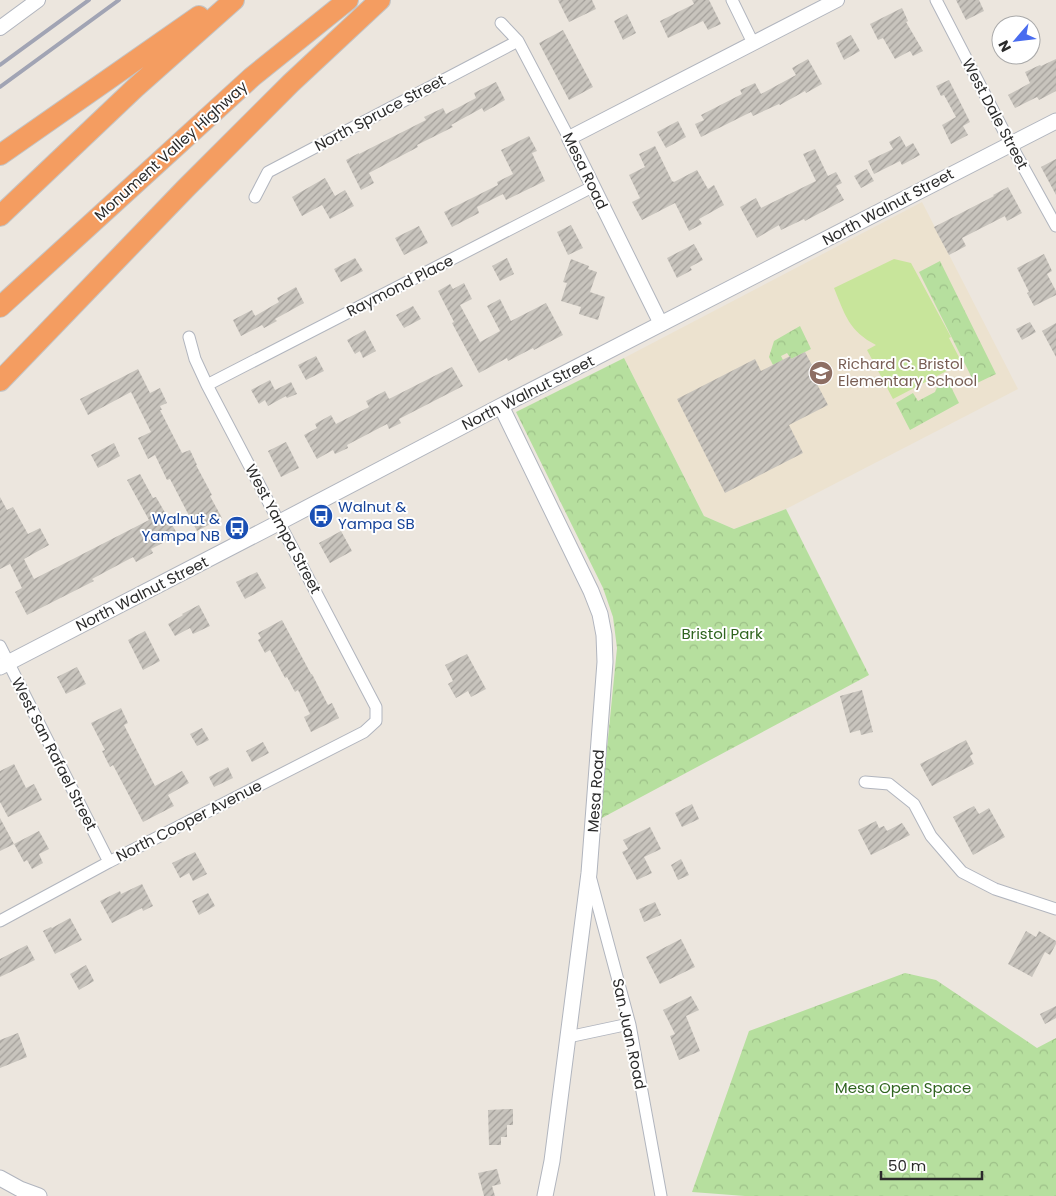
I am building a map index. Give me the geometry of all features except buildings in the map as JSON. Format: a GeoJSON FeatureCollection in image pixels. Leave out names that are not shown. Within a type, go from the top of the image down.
{"type":"FeatureCollection","features":[{"type":"Feature","properties":{"kind":"highway"},"geometry":{"type":"LineString","coordinates":[[0,155],[222,0]]}},
{"type":"Feature","properties":{"kind":"highway"},"geometry":{"type":"LineString","coordinates":[[0,216],[135,88],[234,0]]}},
{"type":"Feature","properties":{"kind":"highway","name":"Monument Valley Highway"},"geometry":{"type":"LineString","coordinates":[[0,307],[252,77],[348,0]]}},
{"type":"Feature","properties":{"kind":"highway"},"geometry":{"type":"LineString","coordinates":[[0,381],[291,82],[380,0]]}},
{"type":"Feature","properties":{"kind":"main road","name":"North Walnut Street"},"geometry":{"type":"LineString","coordinates":[[4,665],[501,406],[1056,121]]}},
{"type":"Feature","properties":{"kind":"main road","name":"Mesa Road"},"geometry":{"type":"LineString","coordinates":[[501,406],[591,591],[600,614],[604,635],[605,662],[590,873],[552,1161],[545,1196]]}},
{"type":"Feature","properties":{"kind":"main road"},"geometry":{"type":"LineString","coordinates":[[0,1178],[20,1189],[39,1196]]}},
{"type":"Feature","properties":{"kind":"street"},"geometry":{"type":"LineString","coordinates":[[0,28],[38,0]]}},
{"type":"Feature","properties":{"kind":"street"},"geometry":{"type":"LineString","coordinates":[[732,0],[753,43]]}},
{"type":"Feature","properties":{"kind":"street"},"geometry":{"type":"LineString","coordinates":[[568,138],[837,0]]}},
{"type":"Feature","properties":{"kind":"street","name":"West Dale Street"},"geometry":{"type":"LineString","coordinates":[[936,0],[1010,144],[1056,226]]}},
{"type":"Feature","properties":{"kind":"street","name":"Mesa Road"},"geometry":{"type":"LineString","coordinates":[[501,23],[518,41],[661,324]]}},
{"type":"Feature","properties":{"kind":"street","name":"North Spruce Street"},"geometry":{"type":"LineString","coordinates":[[255,198],[268,172],[518,41]]}},
{"type":"Feature","properties":{"kind":"street","name":"Raymond Place"},"geometry":{"type":"LineString","coordinates":[[207,385],[592,187]]}},
{"type":"Feature","properties":{"kind":"street","name":"West Yampa Street"},"geometry":{"type":"LineString","coordinates":[[189,337],[195,359],[207,385],[376,706],[376,721]]}},
{"type":"Feature","properties":{"kind":"street","name":"West San Rafael Street"},"geometry":{"type":"LineString","coordinates":[[0,646],[4,665],[109,862]]}},
{"type":"Feature","properties":{"kind":"street","name":"North Cooper Avenue"},"geometry":{"type":"LineString","coordinates":[[0,921],[109,862],[364,732],[376,721]]}},
{"type":"Feature","properties":{"kind":"street"},"geometry":{"type":"LineString","coordinates":[[865,782],[889,784],[914,804],[931,836],[962,872],[995,889],[1056,909]]}},
{"type":"Feature","properties":{"kind":"street","name":"San Juan Road"},"geometry":{"type":"LineString","coordinates":[[590,873],[629,1024],[661,1196]]}},
{"type":"Feature","properties":{"kind":"street"},"geometry":{"type":"LineString","coordinates":[[568,1037],[629,1024]]}},
{"type":"Feature","properties":{"kind":"shaded area","name":"Richard C. Bristol Elementary School"},"geometry":{"type":"Polygon","coordinates":[[[922,202],[1018,389],[786,509],[734,529],[704,516],[624,358],[922,202]]]}},
{"type":"Feature","properties":{"kind":"green space"},"geometry":{"type":"Polygon","coordinates":[[[894,259],[911,263],[951,337],[949,338],[962,363],[893,399],[867,350],[876,345],[867,340],[854,328],[845,314],[834,288],[894,259]]]}},
{"type":"Feature","properties":{"kind":"green space"},"geometry":{"type":"Polygon","coordinates":[[[940,261],[996,374],[975,384],[919,272],[940,261]]]}},
{"type":"Feature","properties":{"kind":"green space"},"geometry":{"type":"Polygon","coordinates":[[[800,326],[811,349],[791,359],[787,353],[781,356],[783,360],[773,365],[769,357],[774,341],[800,326]]]}},
{"type":"Feature","properties":{"kind":"green space","name":"Bristol Park"},"geometry":{"type":"Polygon","coordinates":[[[624,358],[704,516],[734,529],[786,509],[869,675],[600,819],[617,648],[613,617],[603,588],[516,412],[624,358]]]}},
{"type":"Feature","properties":{"kind":"green space"},"geometry":{"type":"Polygon","coordinates":[[[947,379],[959,403],[910,430],[896,403],[913,393],[918,401],[935,392],[938,385],[947,379]]]}},
{"type":"Feature","properties":{"kind":"green space","name":"Mesa Open Space"},"geometry":{"type":"Polygon","coordinates":[[[905,973],[936,980],[1037,1048],[1056,1038],[1056,1196],[745,1196],[692,1192],[749,1031],[905,973]]]}},
{"type":"Feature","properties":{"kind":"railway"},"geometry":{"type":"LineString","coordinates":[[0,65],[89,0]]}},
{"type":"Feature","properties":{"kind":"railway"},"geometry":{"type":"LineString","coordinates":[[0,87],[119,0]]}},
{"type":"Feature","properties":{"kind":"place","name":"Richard C. Bristol Elementary School"},"geometry":{"type":"Point","coordinates":[821,373]}},
{"type":"Feature","properties":{"kind":"place","name":"Walnut & Yampa SB"},"geometry":{"type":"Point","coordinates":[321,516]}},
{"type":"Feature","properties":{"kind":"place","name":"Walnut & Yampa NB"},"geometry":{"type":"Point","coordinates":[237,528]}}]}
